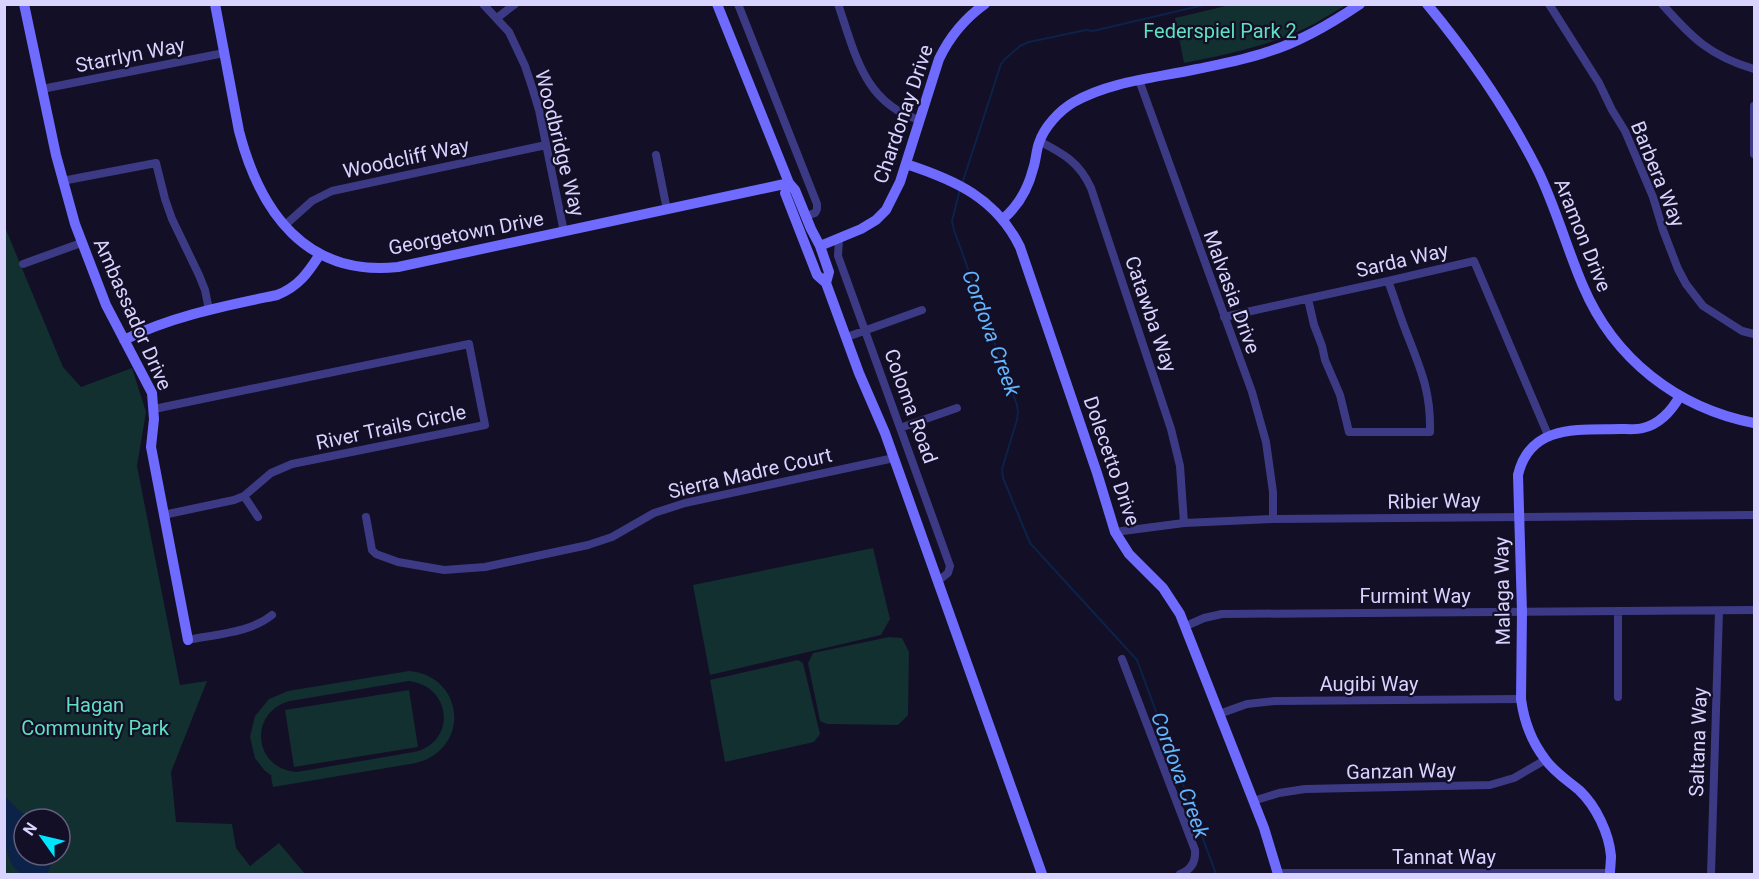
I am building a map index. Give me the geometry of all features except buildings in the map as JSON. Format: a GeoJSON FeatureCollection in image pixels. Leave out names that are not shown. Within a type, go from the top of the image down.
{"type":"FeatureCollection","features":[{"type":"Feature","properties":{"kind":"street","name":"Ambassador Drive"},"geometry":{"type":"LineString","coordinates":[[24,4],[62,181],[81,243],[106,305],[149,385],[154,410],[151,447],[188,640]]}},
{"type":"Feature","properties":{"kind":"street","name":"Georgetown Drive"},"geometry":{"type":"LineString","coordinates":[[215,4],[239,131],[246,156],[264,197],[284,226],[298,240],[334,261],[353,266],[398,267],[789,183]]}},
{"type":"Feature","properties":{"kind":"street","name":"Woodbridge Way"},"geometry":{"type":"LineString","coordinates":[[483,4],[509,32],[525,66],[539,110],[564,232]]}},
{"type":"Feature","properties":{"kind":"street"},"geometry":{"type":"LineString","coordinates":[[497,18],[515,4]]}},
{"type":"Feature","properties":{"kind":"street","name":"Coloma Road"},"geometry":{"type":"LineString","coordinates":[[717,4],[789,183],[795,190],[820,246],[829,272],[826,283]]}},
{"type":"Feature","properties":{"kind":"street"},"geometry":{"type":"LineString","coordinates":[[738,4],[817,204],[815,213],[806,216]]}},
{"type":"Feature","properties":{"kind":"street"},"geometry":{"type":"LineString","coordinates":[[838,4],[860,66],[869,82],[886,104],[920,120]]}},
{"type":"Feature","properties":{"kind":"street","name":"Chardonay Drive"},"geometry":{"type":"LineString","coordinates":[[820,246],[869,225],[881,216],[897,192],[939,59],[960,25],[985,4]]}},
{"type":"Feature","properties":{"kind":"street"},"geometry":{"type":"LineString","coordinates":[[1003,219],[1017,206],[1024,192],[1034,169],[1040,141],[1054,119],[1074,102],[1103,90],[1139,80],[1269,52],[1316,31],[1360,4]]}},
{"type":"Feature","properties":{"kind":"street","name":"Aramon Drive"},"geometry":{"type":"LineString","coordinates":[[1427,4],[1464,51],[1515,129],[1539,173],[1583,286],[1609,332],[1628,355],[1652,378],[1680,396],[1714,411],[1755,423]]}},
{"type":"Feature","properties":{"kind":"street","name":"Barbera Way"},"geometry":{"type":"LineString","coordinates":[[1549,4],[1599,83],[1624,130],[1653,197],[1663,230],[1686,284],[1703,306],[1742,330],[1755,334]]}},
{"type":"Feature","properties":{"kind":"street"},"geometry":{"type":"LineString","coordinates":[[1662,4],[1688,33],[1705,47],[1732,62],[1755,69]]}},
{"type":"Feature","properties":{"kind":"street","name":"Starrlyn Way"},"geometry":{"type":"LineString","coordinates":[[42,88],[224,53]]}},
{"type":"Feature","properties":{"kind":"street","name":"Malvasia Drive"},"geometry":{"type":"LineString","coordinates":[[1139,80],[1252,392],[1266,442],[1273,492],[1273,519]]}},
{"type":"Feature","properties":{"kind":"street"},"geometry":{"type":"LineString","coordinates":[[1755,106],[1755,154]]}},
{"type":"Feature","properties":{"kind":"street","name":"Catawba Way"},"geometry":{"type":"LineString","coordinates":[[1040,141],[1071,159],[1079,167],[1091,188],[1171,429],[1180,466],[1184,523]]}},
{"type":"Feature","properties":{"kind":"street","name":"Woodcliff Way"},"geometry":{"type":"LineString","coordinates":[[284,226],[312,201],[332,191],[546,144]]}},
{"type":"Feature","properties":{"kind":"street"},"geometry":{"type":"LineString","coordinates":[[656,155],[667,210]]}},
{"type":"Feature","properties":{"kind":"street"},"geometry":{"type":"LineString","coordinates":[[62,181],[156,163],[172,219],[200,275],[209,310]]}},
{"type":"Feature","properties":{"kind":"street","name":"Dolecetto Drive"},"geometry":{"type":"LineString","coordinates":[[906,164],[962,187],[992,206],[1014,235],[1097,473],[1115,532],[1129,554],[1163,588],[1186,626],[1272,851],[1277,874]]}},
{"type":"Feature","properties":{"kind":"street","name":"Coloma Road"},"geometry":{"type":"LineString","coordinates":[[789,183],[785,193],[816,272],[826,283],[894,458],[1042,874]]}},
{"type":"Feature","properties":{"kind":"street","name":"Coloma Road"},"geometry":{"type":"LineString","coordinates":[[839,239],[838,256],[950,566],[948,573],[938,581]]}},
{"type":"Feature","properties":{"kind":"street"},"geometry":{"type":"LineString","coordinates":[[23,264],[81,243]]}},
{"type":"Feature","properties":{"kind":"street"},"geometry":{"type":"LineString","coordinates":[[816,272],[816,254],[820,246]]}},
{"type":"Feature","properties":{"kind":"street"},"geometry":{"type":"LineString","coordinates":[[124,340],[173,320],[287,291],[304,279],[320,254]]}},
{"type":"Feature","properties":{"kind":"street","name":"Sarda Way"},"geometry":{"type":"LineString","coordinates":[[1224,316],[1473,261],[1548,435]]}},
{"type":"Feature","properties":{"kind":"street"},"geometry":{"type":"LineString","coordinates":[[1308,299],[1325,360],[1340,395],[1349,432],[1430,432],[1431,409],[1425,384],[1388,281]]}},
{"type":"Feature","properties":{"kind":"street"},"geometry":{"type":"LineString","coordinates":[[847,337],[922,310]]}},
{"type":"Feature","properties":{"kind":"street","name":"River Trails Circle"},"geometry":{"type":"LineString","coordinates":[[154,410],[469,344],[485,425],[292,464],[271,474],[244,496],[234,500],[163,515]]}},
{"type":"Feature","properties":{"kind":"street"},"geometry":{"type":"LineString","coordinates":[[1548,435],[1579,430],[1642,429],[1667,414],[1680,396]]}},
{"type":"Feature","properties":{"kind":"street"},"geometry":{"type":"LineString","coordinates":[[900,428],[957,408]]}},
{"type":"Feature","properties":{"kind":"street","name":"Malaga Way"},"geometry":{"type":"LineString","coordinates":[[1548,435],[1529,448],[1518,475],[1522,612],[1521,699],[1528,730],[1539,751],[1558,774],[1583,794],[1595,810],[1611,855],[1610,874]]}},
{"type":"Feature","properties":{"kind":"street","name":"Sierra Madre Court"},"geometry":{"type":"LineString","coordinates":[[366,517],[372,550],[376,554],[398,562],[444,570],[485,567],[588,545],[612,537],[654,513],[685,503],[894,458]]}},
{"type":"Feature","properties":{"kind":"street"},"geometry":{"type":"LineString","coordinates":[[244,496],[258,517]]}},
{"type":"Feature","properties":{"kind":"street","name":"Ribier Way"},"geometry":{"type":"LineString","coordinates":[[1115,532],[1184,523],[1273,519],[1755,515]]}},
{"type":"Feature","properties":{"kind":"street","name":"Furmint Way"},"geometry":{"type":"LineString","coordinates":[[1186,626],[1204,618],[1222,614],[1755,610]]}},
{"type":"Feature","properties":{"kind":"street"},"geometry":{"type":"LineString","coordinates":[[1618,611],[1618,697]]}},
{"type":"Feature","properties":{"kind":"street","name":"Saltana Way"},"geometry":{"type":"LineString","coordinates":[[1711,874],[1719,611]]}},
{"type":"Feature","properties":{"kind":"street"},"geometry":{"type":"LineString","coordinates":[[188,640],[251,627],[262,623],[272,615]]}},
{"type":"Feature","properties":{"kind":"street"},"geometry":{"type":"LineString","coordinates":[[1122,659],[1195,850],[1194,863],[1186,872],[1180,874]]}},
{"type":"Feature","properties":{"kind":"street","name":"Augibi Way"},"geometry":{"type":"LineString","coordinates":[[1220,714],[1247,705],[1275,701],[1521,699]]}},
{"type":"Feature","properties":{"kind":"street","name":"Ganzan Way"},"geometry":{"type":"LineString","coordinates":[[1253,801],[1279,793],[1305,789],[1490,785],[1514,778],[1545,760]]}},
{"type":"Feature","properties":{"kind":"street","name":"Tannat Way"},"geometry":{"type":"LineString","coordinates":[[1277,874],[1610,874]]}},
{"type":"Feature","properties":{"kind":"green space","name":"Federspiel Park 2"},"geometry":{"type":"Polygon","coordinates":[[[1230,5],[1346,5],[1314,24],[1283,38],[1184,63],[1175,18],[1230,5]]]}},
{"type":"Feature","properties":{"kind":"green space","name":"Hagan Community Park"},"geometry":{"type":"Polygon","coordinates":[[[4,225],[63,367],[81,387],[132,368],[146,412],[137,466],[180,685],[207,681],[171,772],[176,822],[232,824],[236,848],[250,866],[279,843],[305,874],[5,874],[4,225]]]}},
{"type":"Feature","properties":{"kind":"green space"},"geometry":{"type":"Polygon","coordinates":[[[873,548],[890,619],[881,635],[710,675],[693,585],[873,548]]]}},
{"type":"Feature","properties":{"kind":"green space"},"geometry":{"type":"Polygon","coordinates":[[[889,637],[902,638],[909,652],[908,715],[898,725],[827,724],[820,721],[808,663],[813,653],[889,637]]]}},
{"type":"Feature","properties":{"kind":"green space"},"geometry":{"type":"Polygon","coordinates":[[[798,660],[803,663],[820,734],[814,742],[725,762],[710,680],[798,660]]]}},
{"type":"Feature","properties":{"kind":"green space"},"geometry":{"type":"Polygon","coordinates":[[[409,671],[428,676],[441,686],[450,699],[454,714],[453,729],[446,743],[434,755],[416,763],[273,787],[272,776],[255,758],[250,737],[255,716],[269,699],[288,691],[409,671]],[[409,681],[290,701],[276,707],[267,716],[262,728],[261,740],[264,751],[271,761],[282,769],[297,772],[414,752],[428,746],[443,726],[444,715],[441,703],[434,693],[423,685],[409,681]]]}},
{"type":"Feature","properties":{"kind":"green space"},"geometry":{"type":"Polygon","coordinates":[[[409,690],[418,747],[294,767],[285,710],[409,690]]]}},
{"type":"Feature","properties":{"kind":"water"},"geometry":{"type":"Polygon","coordinates":[[[5,796],[15,807],[12,807],[12,864],[5,840],[5,796]]]}},
{"type":"Feature","properties":{"kind":"water"},"geometry":{"type":"Polygon","coordinates":[[[14,867],[50,867],[47,874],[24,874],[14,867]]]}},
{"type":"Feature","properties":{"kind":"waterway","name":"Cordova Creek"},"geometry":{"type":"LineString","coordinates":[[962,184],[1001,64],[1020,46],[1029,42],[1086,30],[1093,31],[1208,4]]}},
{"type":"Feature","properties":{"kind":"waterway","name":"Cordova Creek"},"geometry":{"type":"LineString","coordinates":[[960,189],[952,221],[954,230],[1017,405],[1017,420],[1002,469],[1003,478],[1030,543],[1137,660],[1216,874]]}}]}
